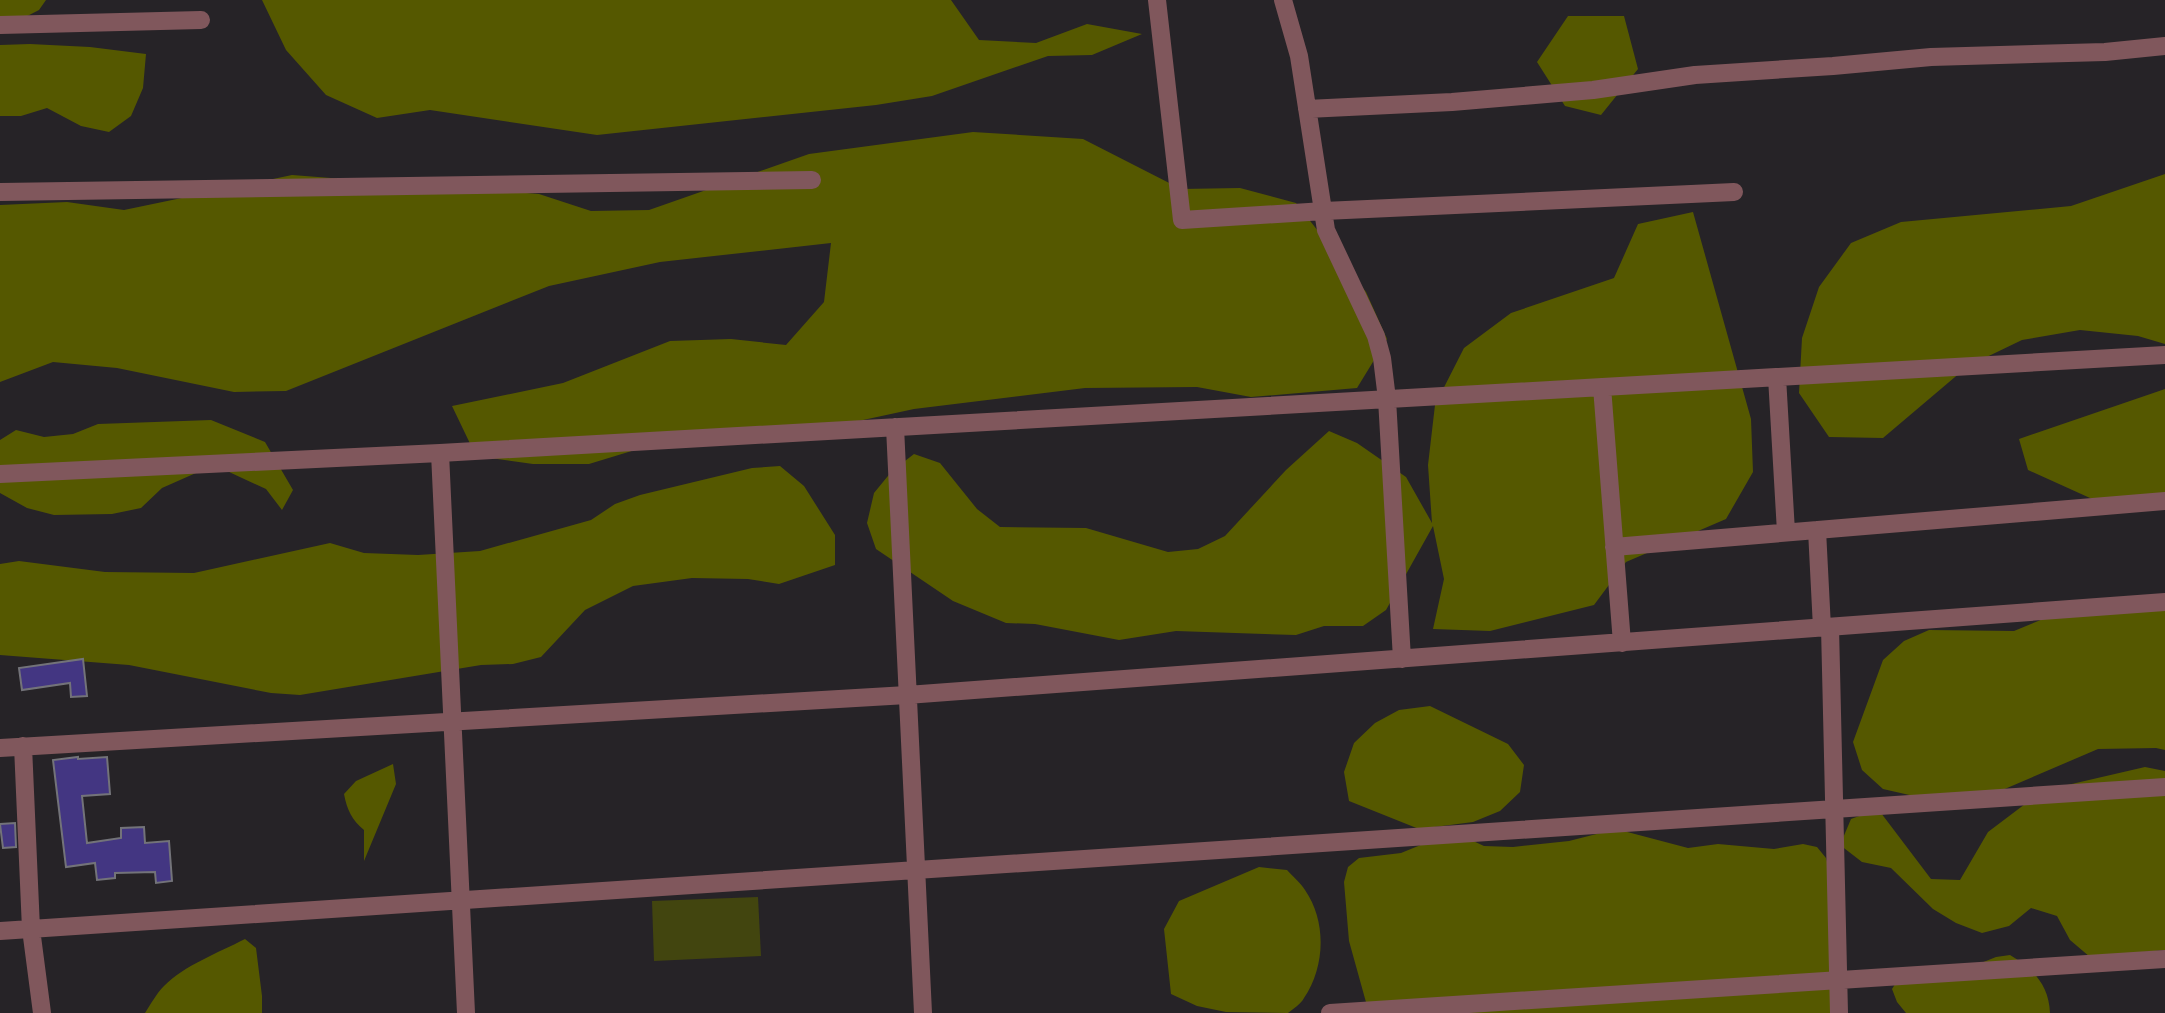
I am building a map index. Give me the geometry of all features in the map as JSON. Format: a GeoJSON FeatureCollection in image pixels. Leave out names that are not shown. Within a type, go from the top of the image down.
{"type":"FeatureCollection","features":[{"type":"Feature","properties":{"kind":"street"},"geometry":{"type":"LineString","coordinates":[[1157,0],[1182,220],[1734,192]]}},
{"type":"Feature","properties":{"kind":"street"},"geometry":{"type":"LineString","coordinates":[[1283,0],[1299,56],[1326,230],[1376,337],[1381,358],[1387,399],[1402,659]]}},
{"type":"Feature","properties":{"kind":"street"},"geometry":{"type":"LineString","coordinates":[[0,25],[201,20]]}},
{"type":"Feature","properties":{"kind":"street"},"geometry":{"type":"LineString","coordinates":[[1307,108],[1593,90],[1695,75],[1931,57],[2105,52],[2165,46]]}},
{"type":"Feature","properties":{"kind":"street"},"geometry":{"type":"LineString","coordinates":[[0,192],[812,180]]}},
{"type":"Feature","properties":{"kind":"street"},"geometry":{"type":"LineString","coordinates":[[0,474],[440,453],[2165,355]]}},
{"type":"Feature","properties":{"kind":"street"},"geometry":{"type":"LineString","coordinates":[[1777,377],[1786,532]]}},
{"type":"Feature","properties":{"kind":"street"},"geometry":{"type":"LineString","coordinates":[[1601,387],[1622,643]]}},
{"type":"Feature","properties":{"kind":"street"},"geometry":{"type":"LineString","coordinates":[[895,427],[923,1013]]}},
{"type":"Feature","properties":{"kind":"street"},"geometry":{"type":"LineString","coordinates":[[440,453],[466,1013]]}},
{"type":"Feature","properties":{"kind":"street"},"geometry":{"type":"LineString","coordinates":[[1614,547],[2165,501]]}},
{"type":"Feature","properties":{"kind":"street"},"geometry":{"type":"LineString","coordinates":[[1817,530],[1826,628],[1835,809],[1839,1013]]}},
{"type":"Feature","properties":{"kind":"street"},"geometry":{"type":"LineString","coordinates":[[0,748],[907,695],[2165,603]]}},
{"type":"Feature","properties":{"kind":"street"},"geometry":{"type":"LineString","coordinates":[[23,746],[32,929],[42,1013]]}},
{"type":"Feature","properties":{"kind":"street"},"geometry":{"type":"LineString","coordinates":[[0,931],[2165,787]]}},
{"type":"Feature","properties":{"kind":"street"},"geometry":{"type":"LineString","coordinates":[[1330,1013],[2165,959]]}},
{"type":"Feature","properties":{"kind":"shaded area"},"geometry":{"type":"Polygon","coordinates":[[[0,0],[46,0],[39,10],[0,30],[0,0]]]}},
{"type":"Feature","properties":{"kind":"shaded area"},"geometry":{"type":"Polygon","coordinates":[[[262,0],[951,0],[979,40],[1036,43],[1087,24],[1142,34],[1092,55],[1048,56],[932,96],[876,105],[597,135],[430,110],[377,118],[326,95],[286,50],[262,0]]]}},
{"type":"Feature","properties":{"kind":"shaded area"},"geometry":{"type":"Polygon","coordinates":[[[1568,16],[1624,16],[1638,69],[1601,115],[1565,106],[1537,62],[1568,16]]]}},
{"type":"Feature","properties":{"kind":"shaded area"},"geometry":{"type":"Polygon","coordinates":[[[0,45],[90,47],[146,54],[143,88],[131,116],[109,132],[81,126],[47,108],[21,116],[0,116],[0,45]]]}},
{"type":"Feature","properties":{"kind":"shaded area"},"geometry":{"type":"Polygon","coordinates":[[[973,132],[1083,139],[1181,189],[1240,188],[1296,203],[1366,292],[1387,339],[1357,388],[1251,397],[1197,387],[1085,388],[914,409],[803,433],[694,432],[589,464],[533,464],[476,456],[452,406],[563,383],[670,341],[731,339],[786,345],[824,302],[831,243],[660,262],[549,286],[286,391],[234,392],[117,368],[53,362],[0,382],[0,205],[67,202],[124,210],[292,175],[539,194],[591,211],[649,210],[809,154],[973,132]]]}},
{"type":"Feature","properties":{"kind":"shaded area"},"geometry":{"type":"Polygon","coordinates":[[[2165,174],[2165,344],[2138,336],[2080,330],[2022,340],[1968,366],[1883,438],[1829,437],[1799,393],[1802,338],[1819,287],[1851,243],[1901,222],[2071,206],[2165,174]]]}},
{"type":"Feature","properties":{"kind":"shaded area"},"geometry":{"type":"Polygon","coordinates":[[[1693,212],[1751,419],[1753,472],[1726,519],[1626,562],[1594,605],[1490,631],[1433,629],[1444,579],[1433,526],[1386,610],[1363,626],[1324,626],[1296,635],[1176,631],[1119,640],[1035,624],[1006,623],[953,601],[876,549],[867,523],[874,493],[892,471],[914,454],[940,463],[977,509],[1000,527],[1086,528],[1168,552],[1198,549],[1225,536],[1286,470],[1329,431],[1357,443],[1406,477],[1432,523],[1428,465],[1435,405],[1464,348],[1511,313],[1614,278],[1638,224],[1693,212]]]}},
{"type":"Feature","properties":{"kind":"shaded area"},"geometry":{"type":"Polygon","coordinates":[[[2165,389],[2165,501],[2117,505],[2090,498],[2028,470],[2019,439],[2165,389]]]}},
{"type":"Feature","properties":{"kind":"shaded area"},"geometry":{"type":"Polygon","coordinates":[[[211,420],[265,442],[293,490],[282,510],[266,489],[214,465],[162,488],[141,508],[112,514],[54,515],[27,508],[0,493],[0,440],[16,430],[44,437],[73,434],[98,424],[211,420]]]}},
{"type":"Feature","properties":{"kind":"shaded area"},"geometry":{"type":"Polygon","coordinates":[[[780,466],[804,486],[835,535],[835,565],[779,584],[748,579],[692,578],[633,586],[585,610],[541,657],[513,664],[481,665],[300,695],[271,693],[129,665],[0,655],[0,564],[19,561],[105,572],[194,573],[330,543],[364,553],[418,555],[480,551],[591,520],[615,504],[640,495],[752,468],[780,466]]]}},
{"type":"Feature","properties":{"kind":"shaded area"},"geometry":{"type":"Polygon","coordinates":[[[2065,610],[2165,610],[2165,750],[2098,749],[1993,794],[1940,802],[1883,789],[1862,770],[1853,742],[1883,660],[1904,641],[1929,630],[2014,631],[2065,610]]]}},
{"type":"Feature","properties":{"kind":"shaded area"},"geometry":{"type":"Polygon","coordinates":[[[1430,706],[1508,744],[1524,765],[1520,792],[1500,811],[1473,822],[1419,829],[1349,801],[1344,772],[1354,743],[1375,723],[1399,710],[1430,706]]]}},
{"type":"Feature","properties":{"kind":"shaded area"},"geometry":{"type":"Polygon","coordinates":[[[393,764],[396,784],[364,861],[364,830],[351,814],[344,794],[356,781],[393,764]]]}},
{"type":"Feature","properties":{"kind":"shaded area"},"geometry":{"type":"Polygon","coordinates":[[[2145,767],[2165,771],[2165,950],[2090,957],[2070,940],[2057,916],[2031,908],[2009,926],[1982,933],[1956,923],[1933,909],[1891,868],[1862,862],[1840,845],[1851,819],[1878,809],[1931,879],[1960,880],[1988,832],[2033,798],[2063,786],[2145,767]]]}},
{"type":"Feature","properties":{"kind":"shaded area"},"geometry":{"type":"Polygon","coordinates":[[[1616,829],[1688,848],[1718,844],[1774,849],[1803,844],[1817,847],[1826,858],[1833,884],[1840,1013],[1369,1013],[1349,941],[1344,882],[1348,867],[1359,858],[1401,853],[1428,842],[1471,840],[1484,846],[1513,847],[1569,841],[1616,829]]]}},
{"type":"Feature","properties":{"kind":"shaded area"},"geometry":{"type":"Polygon","coordinates":[[[1259,867],[1287,870],[1303,887],[1317,916],[1321,944],[1319,959],[1311,986],[1303,1000],[1288,1013],[1226,1012],[1197,1006],[1171,994],[1164,929],[1179,901],[1259,867]]]}},
{"type":"Feature","properties":{"kind":"shaded area"},"geometry":{"type":"Polygon","coordinates":[[[758,897],[761,956],[654,961],[652,901],[758,897]]]}},
{"type":"Feature","properties":{"kind":"shaded area"},"geometry":{"type":"Polygon","coordinates":[[[245,939],[256,948],[262,1013],[145,1013],[158,992],[172,979],[245,939]]]}},
{"type":"Feature","properties":{"kind":"shaded area"},"geometry":{"type":"Polygon","coordinates":[[[2010,955],[2026,966],[2043,986],[2050,1013],[1906,1013],[1897,1002],[1892,989],[1899,978],[1971,967],[1996,957],[2010,955]]]}},
{"type":"Feature","properties":{"kind":"building"},"geometry":{"type":"Polygon","coordinates":[[[83,659],[87,696],[71,697],[70,683],[22,690],[19,668],[83,659]]]}},
{"type":"Feature","properties":{"kind":"building"},"geometry":{"type":"Polygon","coordinates":[[[107,757],[110,794],[82,796],[87,843],[121,838],[121,828],[144,827],[145,843],[169,841],[172,881],[156,883],[155,872],[115,873],[115,878],[97,880],[95,863],[66,867],[53,760],[107,757]]]}},
{"type":"Feature","properties":{"kind":"building"},"geometry":{"type":"Polygon","coordinates":[[[15,823],[16,847],[3,848],[0,824],[15,823]]]}}]}
